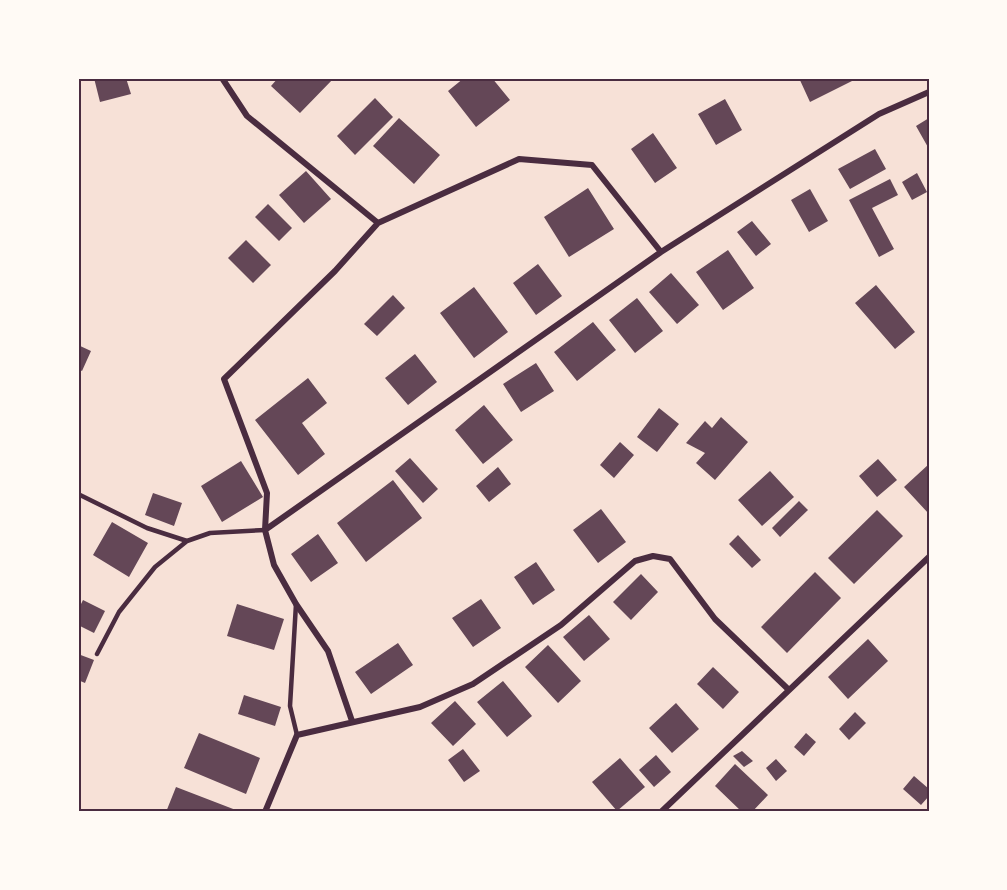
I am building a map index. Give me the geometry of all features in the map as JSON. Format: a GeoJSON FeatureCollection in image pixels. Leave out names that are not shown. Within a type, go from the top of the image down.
{"type":"FeatureCollection","features":[{"type":"Feature","properties":{"kind":"street"},"geometry":{"type":"LineString","coordinates":[[222,78],[247,116],[378,223]]}},
{"type":"Feature","properties":{"kind":"street"},"geometry":{"type":"LineString","coordinates":[[265,530],[661,252],[879,114],[929,92]]}},
{"type":"Feature","properties":{"kind":"street"},"geometry":{"type":"LineString","coordinates":[[351,721],[328,651],[296,604],[274,564],[265,530],[267,493],[224,379],[335,271],[378,223],[519,159],[592,165],[661,252]]}},
{"type":"Feature","properties":{"kind":"street"},"geometry":{"type":"LineString","coordinates":[[265,812],[297,735],[420,707],[473,684],[561,625],[635,561],[653,556],[670,559],[715,619],[789,690]]}},
{"type":"Feature","properties":{"kind":"street"},"geometry":{"type":"LineString","coordinates":[[662,812],[929,557]]}},
{"type":"Feature","properties":{"kind":"lane"},"geometry":{"type":"LineString","coordinates":[[78,494],[147,528],[187,541]]}},
{"type":"Feature","properties":{"kind":"lane"},"geometry":{"type":"LineString","coordinates":[[97,654],[119,612],[155,567],[187,541],[210,533],[265,530]]}},
{"type":"Feature","properties":{"kind":"lane"},"geometry":{"type":"LineString","coordinates":[[296,604],[290,706],[297,735]]}},
{"type":"Feature","properties":{"kind":"building"},"geometry":{"type":"Polygon","coordinates":[[[94,78],[126,78],[131,94],[100,102],[94,78]]]}},
{"type":"Feature","properties":{"kind":"building"},"geometry":{"type":"Polygon","coordinates":[[[278,78],[334,78],[300,113],[271,86],[278,78]]]}},
{"type":"Feature","properties":{"kind":"building"},"geometry":{"type":"Polygon","coordinates":[[[464,78],[492,78],[510,100],[476,127],[448,91],[464,78]]]}},
{"type":"Feature","properties":{"kind":"building"},"geometry":{"type":"Polygon","coordinates":[[[799,78],[858,78],[810,102],[799,78]]]}},
{"type":"Feature","properties":{"kind":"building"},"geometry":{"type":"Polygon","coordinates":[[[375,98],[393,117],[355,155],[337,136],[375,98]]]}},
{"type":"Feature","properties":{"kind":"building"},"geometry":{"type":"Polygon","coordinates":[[[725,99],[742,130],[716,145],[698,114],[725,99]]]}},
{"type":"Feature","properties":{"kind":"building"},"geometry":{"type":"Polygon","coordinates":[[[399,118],[440,155],[414,184],[373,146],[399,118]]]}},
{"type":"Feature","properties":{"kind":"building"},"geometry":{"type":"Polygon","coordinates":[[[929,118],[929,149],[916,126],[929,118]]]}},
{"type":"Feature","properties":{"kind":"building"},"geometry":{"type":"Polygon","coordinates":[[[653,133],[677,168],[655,183],[631,149],[653,133]]]}},
{"type":"Feature","properties":{"kind":"building"},"geometry":{"type":"Polygon","coordinates":[[[875,149],[886,169],[850,189],[838,169],[875,149]]]}},
{"type":"Feature","properties":{"kind":"building"},"geometry":{"type":"Polygon","coordinates":[[[306,171],[331,199],[304,223],[279,195],[306,171]]]}},
{"type":"Feature","properties":{"kind":"building"},"geometry":{"type":"Polygon","coordinates":[[[917,173],[927,192],[912,200],[902,182],[917,173]]]}},
{"type":"Feature","properties":{"kind":"building"},"geometry":{"type":"Polygon","coordinates":[[[890,179],[898,195],[872,208],[894,249],[879,257],[849,200],[890,179]]]}},
{"type":"Feature","properties":{"kind":"building"},"geometry":{"type":"Polygon","coordinates":[[[588,188],[614,229],[569,257],[544,217],[588,188]]]}},
{"type":"Feature","properties":{"kind":"building"},"geometry":{"type":"Polygon","coordinates":[[[810,189],[828,221],[809,232],[791,200],[810,189]]]}},
{"type":"Feature","properties":{"kind":"building"},"geometry":{"type":"Polygon","coordinates":[[[268,204],[292,228],[279,241],[255,217],[268,204]]]}},
{"type":"Feature","properties":{"kind":"building"},"geometry":{"type":"Polygon","coordinates":[[[752,221],[771,244],[756,256],[737,232],[752,221]]]}},
{"type":"Feature","properties":{"kind":"building"},"geometry":{"type":"Polygon","coordinates":[[[246,240],[271,265],[253,283],[228,258],[246,240]]]}},
{"type":"Feature","properties":{"kind":"building"},"geometry":{"type":"Polygon","coordinates":[[[728,250],[754,288],[723,310],[696,272],[728,250]]]}},
{"type":"Feature","properties":{"kind":"building"},"geometry":{"type":"Polygon","coordinates":[[[538,264],[562,296],[536,315],[513,283],[538,264]]]}},
{"type":"Feature","properties":{"kind":"building"},"geometry":{"type":"Polygon","coordinates":[[[671,273],[699,305],[677,324],[649,292],[671,273]]]}},
{"type":"Feature","properties":{"kind":"building"},"geometry":{"type":"Polygon","coordinates":[[[876,285],[915,332],[895,349],[855,303],[876,285]]]}},
{"type":"Feature","properties":{"kind":"building"},"geometry":{"type":"Polygon","coordinates":[[[474,287],[508,332],[474,358],[440,313],[474,287]]]}},
{"type":"Feature","properties":{"kind":"building"},"geometry":{"type":"Polygon","coordinates":[[[393,295],[405,308],[377,336],[364,324],[393,295]]]}},
{"type":"Feature","properties":{"kind":"building"},"geometry":{"type":"Polygon","coordinates":[[[637,298],[663,331],[635,353],[609,320],[637,298]]]}},
{"type":"Feature","properties":{"kind":"building"},"geometry":{"type":"Polygon","coordinates":[[[593,322],[616,350],[577,381],[554,352],[593,322]]]}},
{"type":"Feature","properties":{"kind":"building"},"geometry":{"type":"Polygon","coordinates":[[[78,345],[91,351],[82,371],[78,369],[78,345]]]}},
{"type":"Feature","properties":{"kind":"building"},"geometry":{"type":"Polygon","coordinates":[[[415,354],[437,382],[408,405],[385,378],[415,354]]]}},
{"type":"Feature","properties":{"kind":"building"},"geometry":{"type":"Polygon","coordinates":[[[536,363],[554,391],[521,412],[503,384],[536,363]]]}},
{"type":"Feature","properties":{"kind":"building"},"geometry":{"type":"Polygon","coordinates":[[[308,378],[327,403],[302,423],[325,454],[298,475],[255,420],[308,378]]]}},
{"type":"Feature","properties":{"kind":"building"},"geometry":{"type":"Polygon","coordinates":[[[484,405],[513,440],[483,464],[455,430],[484,405]]]}},
{"type":"Feature","properties":{"kind":"building"},"geometry":{"type":"Polygon","coordinates":[[[659,408],[679,424],[657,452],[637,437],[659,408]]]}},
{"type":"Feature","properties":{"kind":"building"},"geometry":{"type":"Polygon","coordinates":[[[721,417],[748,442],[715,480],[696,463],[705,453],[686,443],[705,421],[712,428],[721,417]]]}},
{"type":"Feature","properties":{"kind":"building"},"geometry":{"type":"Polygon","coordinates":[[[620,442],[634,455],[614,478],[600,465],[620,442]]]}},
{"type":"Feature","properties":{"kind":"building"},"geometry":{"type":"Polygon","coordinates":[[[410,458],[438,489],[423,503],[395,471],[410,458]]]}},
{"type":"Feature","properties":{"kind":"building"},"geometry":{"type":"Polygon","coordinates":[[[878,459],[897,480],[877,497],[859,476],[878,459]]]}},
{"type":"Feature","properties":{"kind":"building"},"geometry":{"type":"Polygon","coordinates":[[[241,461],[263,497],[222,522],[201,486],[241,461]]]}},
{"type":"Feature","properties":{"kind":"building"},"geometry":{"type":"Polygon","coordinates":[[[929,464],[929,514],[904,487],[929,464]]]}},
{"type":"Feature","properties":{"kind":"building"},"geometry":{"type":"Polygon","coordinates":[[[498,467],[511,484],[489,502],[476,486],[498,467]]]}},
{"type":"Feature","properties":{"kind":"building"},"geometry":{"type":"Polygon","coordinates":[[[770,471],[794,497],[762,526],[738,500],[770,471]]]}},
{"type":"Feature","properties":{"kind":"building"},"geometry":{"type":"Polygon","coordinates":[[[393,480],[422,518],[366,562],[337,523],[393,480]]]}},
{"type":"Feature","properties":{"kind":"building"},"geometry":{"type":"Polygon","coordinates":[[[153,493],[182,503],[174,526],[145,515],[153,493]]]}},
{"type":"Feature","properties":{"kind":"building"},"geometry":{"type":"Polygon","coordinates":[[[799,501],[808,510],[780,537],[772,528],[799,501]]]}},
{"type":"Feature","properties":{"kind":"building"},"geometry":{"type":"Polygon","coordinates":[[[601,509],[626,542],[598,563],[573,530],[601,509]]]}},
{"type":"Feature","properties":{"kind":"building"},"geometry":{"type":"Polygon","coordinates":[[[877,510],[903,536],[854,584],[828,558],[877,510]]]}},
{"type":"Feature","properties":{"kind":"building"},"geometry":{"type":"Polygon","coordinates":[[[112,522],[148,543],[129,577],[93,555],[112,522]]]}},
{"type":"Feature","properties":{"kind":"building"},"geometry":{"type":"Polygon","coordinates":[[[318,534],[338,563],[311,582],[291,554],[318,534]]]}},
{"type":"Feature","properties":{"kind":"building"},"geometry":{"type":"Polygon","coordinates":[[[738,535],[761,560],[752,568],[729,544],[738,535]]]}},
{"type":"Feature","properties":{"kind":"building"},"geometry":{"type":"Polygon","coordinates":[[[536,562],[555,590],[533,605],[514,577],[536,562]]]}},
{"type":"Feature","properties":{"kind":"building"},"geometry":{"type":"Polygon","coordinates":[[[815,572],[841,598],[787,653],[761,627],[815,572]]]}},
{"type":"Feature","properties":{"kind":"building"},"geometry":{"type":"Polygon","coordinates":[[[641,574],[658,592],[631,620],[613,602],[641,574]]]}},
{"type":"Feature","properties":{"kind":"building"},"geometry":{"type":"Polygon","coordinates":[[[481,599],[501,628],[473,647],[452,618],[481,599]]]}},
{"type":"Feature","properties":{"kind":"building"},"geometry":{"type":"Polygon","coordinates":[[[83,600],[105,611],[94,633],[78,625],[78,610],[83,600]]]}},
{"type":"Feature","properties":{"kind":"building"},"geometry":{"type":"Polygon","coordinates":[[[237,604],[284,619],[274,650],[227,636],[237,604]]]}},
{"type":"Feature","properties":{"kind":"building"},"geometry":{"type":"Polygon","coordinates":[[[589,615],[610,639],[584,661],[563,637],[589,615]]]}},
{"type":"Feature","properties":{"kind":"building"},"geometry":{"type":"Polygon","coordinates":[[[868,639],[888,661],[848,699],[828,677],[868,639]]]}},
{"type":"Feature","properties":{"kind":"building"},"geometry":{"type":"Polygon","coordinates":[[[398,643],[413,665],[371,694],[355,672],[398,643]]]}},
{"type":"Feature","properties":{"kind":"building"},"geometry":{"type":"Polygon","coordinates":[[[548,645],[581,681],[558,703],[525,667],[548,645]]]}},
{"type":"Feature","properties":{"kind":"building"},"geometry":{"type":"Polygon","coordinates":[[[78,654],[94,660],[85,683],[78,680],[78,654]]]}},
{"type":"Feature","properties":{"kind":"building"},"geometry":{"type":"Polygon","coordinates":[[[713,667],[739,692],[723,709],[697,684],[713,667]]]}},
{"type":"Feature","properties":{"kind":"building"},"geometry":{"type":"Polygon","coordinates":[[[503,681],[532,716],[507,737],[477,702],[503,681]]]}},
{"type":"Feature","properties":{"kind":"building"},"geometry":{"type":"Polygon","coordinates":[[[244,695],[281,707],[275,726],[238,714],[244,695]]]}},
{"type":"Feature","properties":{"kind":"building"},"geometry":{"type":"Polygon","coordinates":[[[455,701],[476,724],[453,746],[431,723],[455,701]]]}},
{"type":"Feature","properties":{"kind":"building"},"geometry":{"type":"Polygon","coordinates":[[[676,703],[699,729],[672,753],[649,728],[676,703]]]}},
{"type":"Feature","properties":{"kind":"building"},"geometry":{"type":"Polygon","coordinates":[[[855,712],[866,723],[849,740],[839,729],[855,712]]]}},
{"type":"Feature","properties":{"kind":"building"},"geometry":{"type":"Polygon","coordinates":[[[199,733],[260,758],[246,794],[184,768],[199,733]]]}},
{"type":"Feature","properties":{"kind":"building"},"geometry":{"type":"Polygon","coordinates":[[[806,733],[816,742],[804,756],[794,747],[806,733]]]}},
{"type":"Feature","properties":{"kind":"building"},"geometry":{"type":"Polygon","coordinates":[[[463,749],[480,771],[464,782],[448,760],[463,749]]]}},
{"type":"Feature","properties":{"kind":"building"},"geometry":{"type":"Polygon","coordinates":[[[742,751],[753,761],[744,767],[733,756],[742,751]]]}},
{"type":"Feature","properties":{"kind":"building"},"geometry":{"type":"Polygon","coordinates":[[[656,755],[671,772],[654,787],[639,770],[656,755]]]}},
{"type":"Feature","properties":{"kind":"building"},"geometry":{"type":"Polygon","coordinates":[[[620,758],[645,787],[617,811],[592,782],[620,758]]]}},
{"type":"Feature","properties":{"kind":"building"},"geometry":{"type":"Polygon","coordinates":[[[776,759],[787,771],[776,781],[766,768],[776,759]]]}},
{"type":"Feature","properties":{"kind":"building"},"geometry":{"type":"Polygon","coordinates":[[[735,764],[768,795],[752,812],[742,812],[715,786],[735,764]]]}},
{"type":"Feature","properties":{"kind":"building"},"geometry":{"type":"Polygon","coordinates":[[[914,776],[929,789],[929,796],[921,805],[903,789],[914,776]]]}},
{"type":"Feature","properties":{"kind":"building"},"geometry":{"type":"Polygon","coordinates":[[[176,787],[241,812],[166,812],[176,787]]]}}]}
